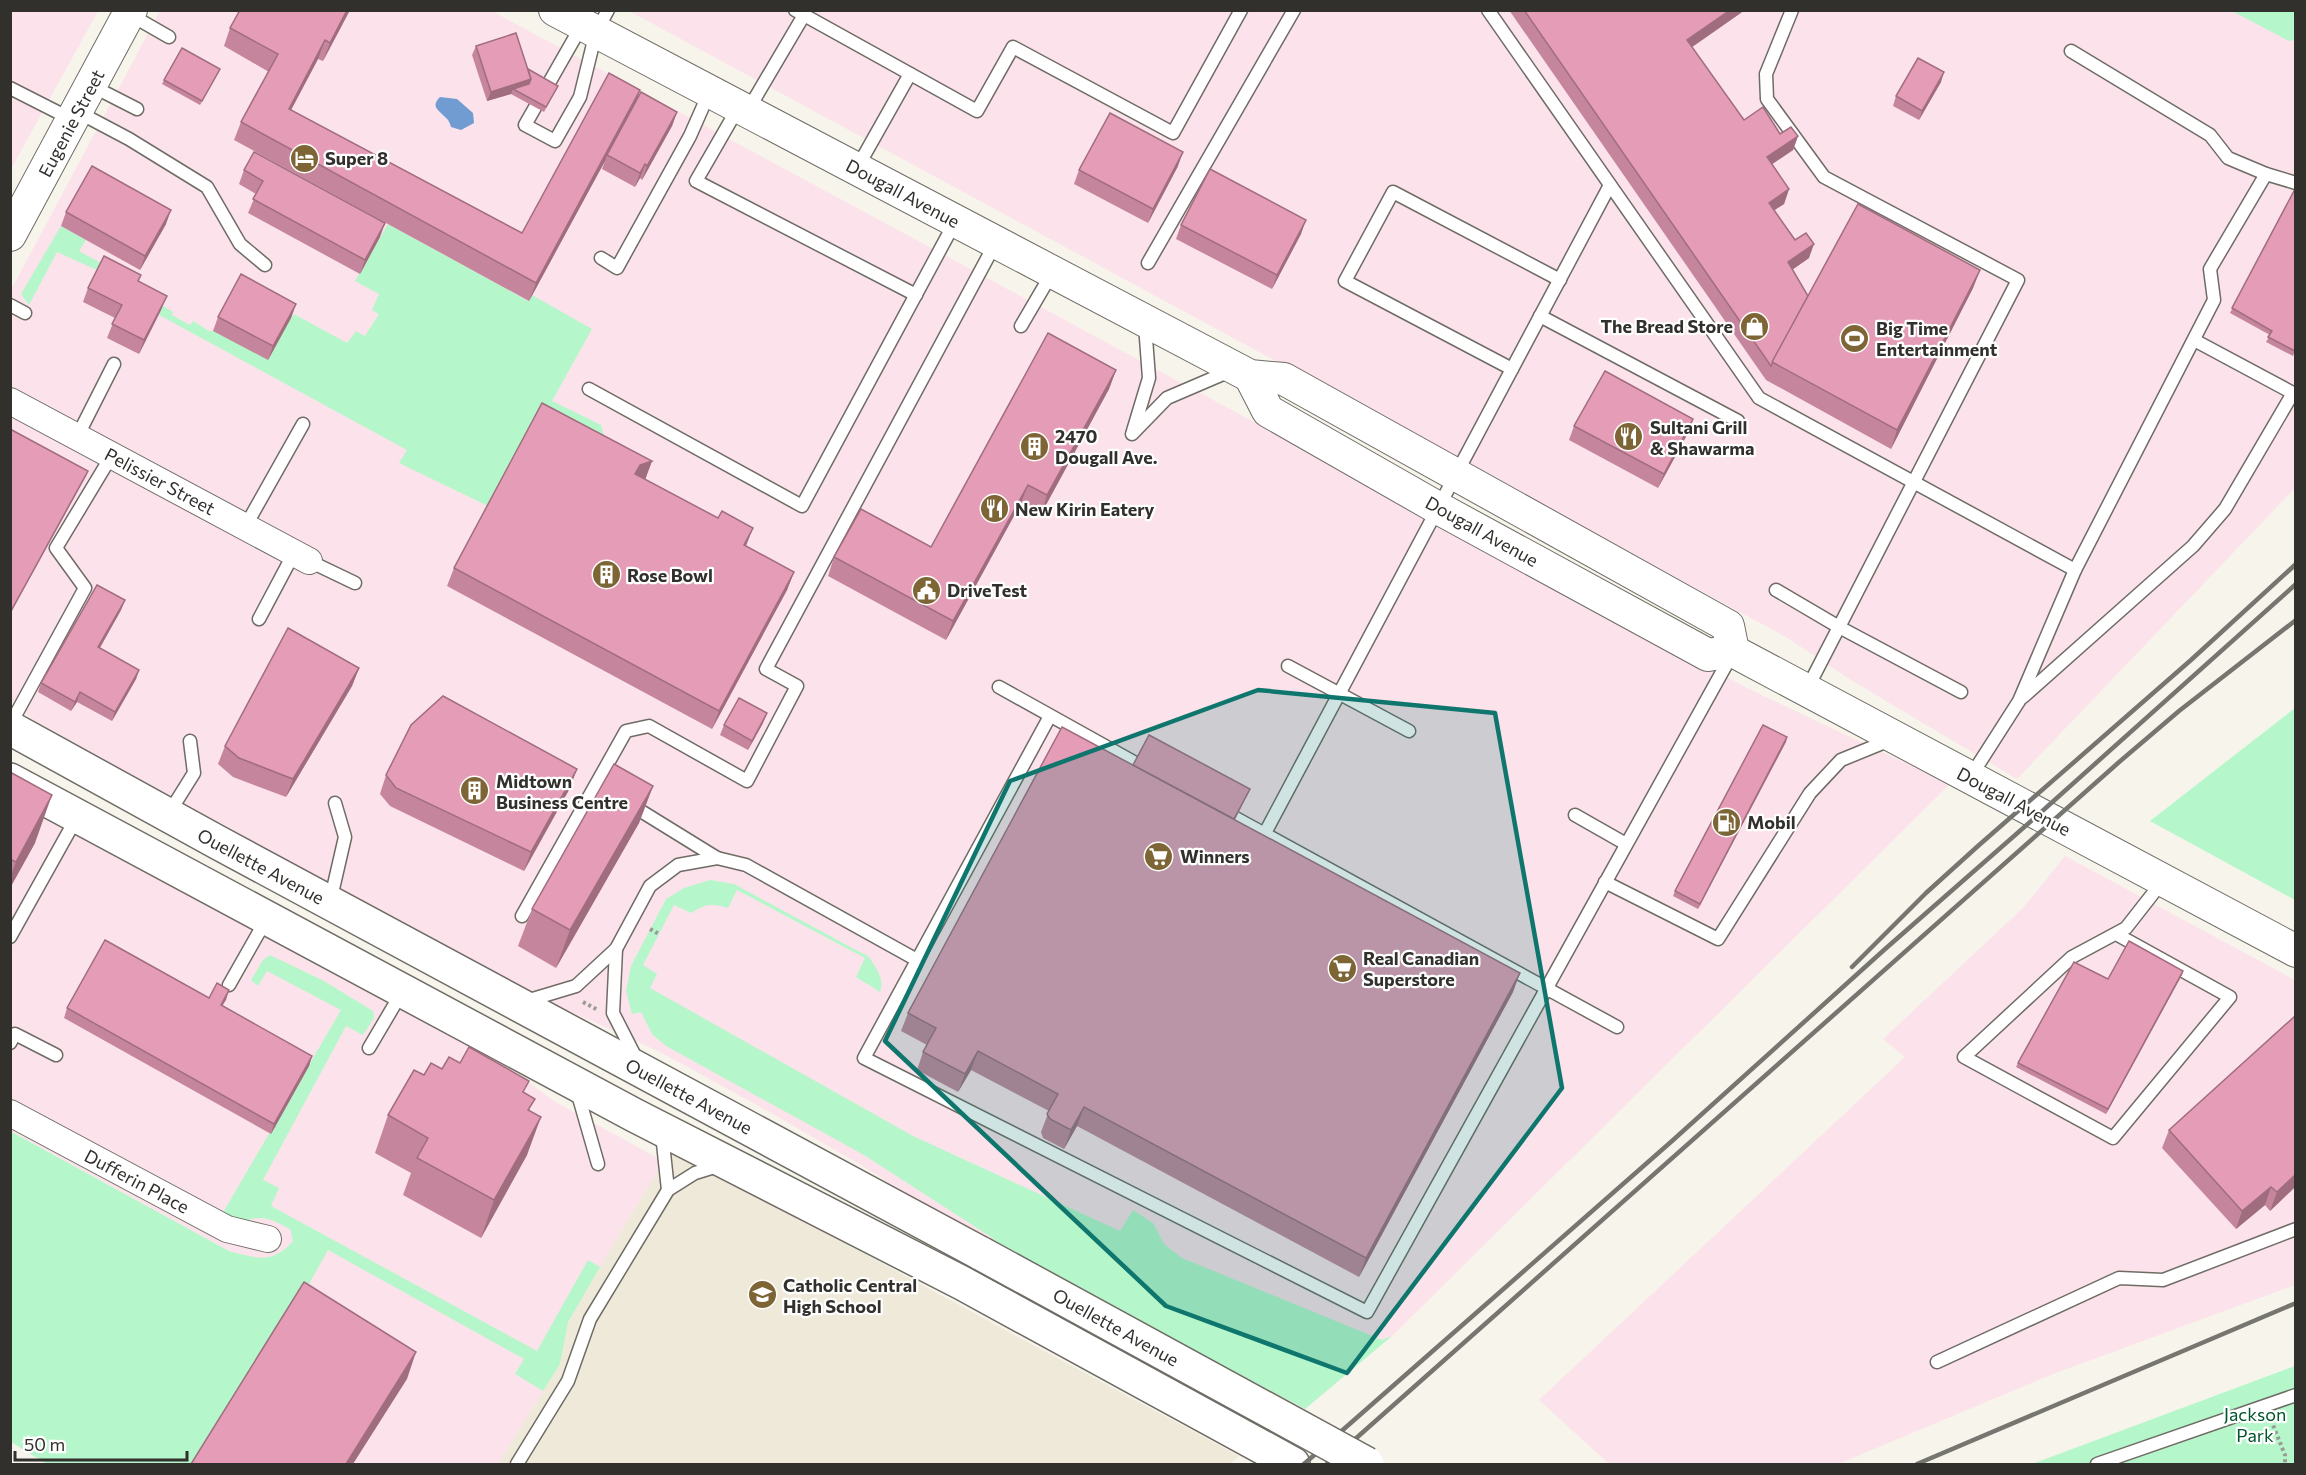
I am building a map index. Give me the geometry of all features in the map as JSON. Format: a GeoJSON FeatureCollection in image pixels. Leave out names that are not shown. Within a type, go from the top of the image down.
{"type":"FeatureCollection","features":[{"type":"Feature","properties":{"kind":"main road","name":"Ouellette Avenue"},"geometry":{"type":"LineString","coordinates":[[10,727],[330,903],[1367,1464]]}},
{"type":"Feature","properties":{"kind":"main road","name":"Ouellette Avenue"},"geometry":{"type":"LineString","coordinates":[[10,780],[662,1130],[962,1283],[1293,1464]]}},
{"type":"Feature","properties":{"kind":"street","name":"Dougall Avenue"},"geometry":{"type":"LineString","coordinates":[[555,10],[596,23],[710,92],[1243,372],[1284,379],[1728,626],[1733,651]]}},
{"type":"Feature","properties":{"kind":"street","name":"Eugenie Street"},"geometry":{"type":"LineString","coordinates":[[10,235],[130,12]]}},
{"type":"Feature","properties":{"kind":"street","name":"Dougall Avenue"},"geometry":{"type":"LineString","coordinates":[[1243,372],[1268,411],[1438,508],[1708,655],[1733,651],[2295,951]]}},
{"type":"Feature","properties":{"kind":"street","name":"Pelissier Street"},"geometry":{"type":"LineString","coordinates":[[10,401],[302,557]]}},
{"type":"Feature","properties":{"kind":"street","name":"Dufferin Place"},"geometry":{"type":"LineString","coordinates":[[10,1113],[227,1229],[268,1239]]}},
{"type":"Feature","properties":{"kind":"lane"},"geometry":{"type":"LineString","coordinates":[[916,295],[696,181],[743,109],[799,13],[977,111],[1013,47],[1173,133],[1241,10]]}},
{"type":"Feature","properties":{"kind":"lane"},"geometry":{"type":"LineString","coordinates":[[1148,263],[1294,10]]}},
{"type":"Feature","properties":{"kind":"lane"},"geometry":{"type":"LineString","coordinates":[[1488,10],[1759,398],[2075,570]]}},
{"type":"Feature","properties":{"kind":"lane"},"geometry":{"type":"LineString","coordinates":[[1792,10],[1766,74],[1767,99],[1824,177],[2018,280],[1806,690]]}},
{"type":"Feature","properties":{"kind":"lane"},"geometry":{"type":"LineString","coordinates":[[130,12],[169,37]]}},
{"type":"Feature","properties":{"kind":"lane"},"geometry":{"type":"LineString","coordinates":[[596,23],[580,97],[555,141],[525,125],[596,23]]}},
{"type":"Feature","properties":{"kind":"lane"},"geometry":{"type":"LineString","coordinates":[[2071,51],[2210,135],[2228,158],[2295,183]]}},
{"type":"Feature","properties":{"kind":"lane"},"geometry":{"type":"LineString","coordinates":[[856,169],[910,74]]}},
{"type":"Feature","properties":{"kind":"lane"},"geometry":{"type":"LineString","coordinates":[[10,88],[80,106],[137,109]]}},
{"type":"Feature","properties":{"kind":"lane"},"geometry":{"type":"LineString","coordinates":[[601,258],[617,268],[690,136],[710,92]]}},
{"type":"Feature","properties":{"kind":"lane"},"geometry":{"type":"LineString","coordinates":[[80,106],[207,187],[240,244],[265,265]]}},
{"type":"Feature","properties":{"kind":"lane"},"geometry":{"type":"LineString","coordinates":[[1970,777],[2019,701],[2075,570],[2214,300],[2210,268],[2266,174]]}},
{"type":"Feature","properties":{"kind":"lane"},"geometry":{"type":"LineString","coordinates":[[1265,833],[1610,185]]}},
{"type":"Feature","properties":{"kind":"lane"},"geometry":{"type":"LineString","coordinates":[[1512,369],[1345,281],[1393,192],[1560,280]]}},
{"type":"Feature","properties":{"kind":"lane"},"geometry":{"type":"LineString","coordinates":[[589,389],[802,506],[955,221]]}},
{"type":"Feature","properties":{"kind":"lane"},"geometry":{"type":"LineString","coordinates":[[522,916],[626,731],[649,726],[747,781],[796,686],[766,669],[996,243]]}},
{"type":"Feature","properties":{"kind":"lane"},"geometry":{"type":"LineString","coordinates":[[1021,326],[1052,272]]}},
{"type":"Feature","properties":{"kind":"lane"},"geometry":{"type":"LineString","coordinates":[[10,305],[25,313]]}},
{"type":"Feature","properties":{"kind":"lane"},"geometry":{"type":"LineString","coordinates":[[1540,316],[1738,421]]}},
{"type":"Feature","properties":{"kind":"lane"},"geometry":{"type":"LineString","coordinates":[[1144,321],[1149,378],[1132,434],[1167,398],[1243,372]]}},
{"type":"Feature","properties":{"kind":"lane"},"geometry":{"type":"LineString","coordinates":[[2019,701],[2193,546],[2225,509],[2294,393],[2194,340]]}},
{"type":"Feature","properties":{"kind":"lane"},"geometry":{"type":"LineString","coordinates":[[77,436],[114,364]]}},
{"type":"Feature","properties":{"kind":"lane"},"geometry":{"type":"LineString","coordinates":[[245,527],[303,424]]}},
{"type":"Feature","properties":{"kind":"lane"},"geometry":{"type":"LineString","coordinates":[[10,727],[86,588],[56,548],[112,455]]}},
{"type":"Feature","properties":{"kind":"lane"},"geometry":{"type":"LineString","coordinates":[[259,619],[302,557],[355,583]]}},
{"type":"Feature","properties":{"kind":"lane"},"geometry":{"type":"LineString","coordinates":[[1776,590],[1839,627],[1961,692]]}},
{"type":"Feature","properties":{"kind":"lane"},"geometry":{"type":"LineString","coordinates":[[1050,716],[864,1058],[1366,1312],[1733,651]]}},
{"type":"Feature","properties":{"kind":"lane"},"geometry":{"type":"LineString","coordinates":[[1288,666],[1408,731]]}},
{"type":"Feature","properties":{"kind":"lane"},"geometry":{"type":"LineString","coordinates":[[999,687],[1160,776]]}},
{"type":"Feature","properties":{"kind":"lane"},"geometry":{"type":"LineString","coordinates":[[1605,882],[1718,939],[1810,793],[1841,760],[1896,738]]}},
{"type":"Feature","properties":{"kind":"lane"},"geometry":{"type":"LineString","coordinates":[[168,815],[194,772],[190,741]]}},
{"type":"Feature","properties":{"kind":"lane"},"geometry":{"type":"LineString","coordinates":[[330,903],[345,837],[335,803]]}},
{"type":"Feature","properties":{"kind":"lane"},"geometry":{"type":"LineString","coordinates":[[1214,805],[1617,1027]]}},
{"type":"Feature","properties":{"kind":"lane"},"geometry":{"type":"LineString","coordinates":[[636,808],[717,858],[746,865],[917,960]]}},
{"type":"Feature","properties":{"kind":"lane"},"geometry":{"type":"LineString","coordinates":[[1575,815],[1626,844]]}},
{"type":"Feature","properties":{"kind":"lane"},"geometry":{"type":"LineString","coordinates":[[10,937],[78,816]]}},
{"type":"Feature","properties":{"kind":"lane"},"geometry":{"type":"LineString","coordinates":[[517,1004],[576,987],[616,949],[650,886],[678,865],[717,858]]}},
{"type":"Feature","properties":{"kind":"lane"},"geometry":{"type":"LineString","coordinates":[[2116,934],[2230,997],[2113,1138],[1964,1057],[2072,957],[2126,928],[2163,881]]}},
{"type":"Feature","properties":{"kind":"lane"},"geometry":{"type":"LineString","coordinates":[[229,985],[267,918]]}},
{"type":"Feature","properties":{"kind":"lane"},"geometry":{"type":"LineString","coordinates":[[616,949],[613,1013],[643,1072]]}},
{"type":"Feature","properties":{"kind":"lane"},"geometry":{"type":"LineString","coordinates":[[369,1048],[403,991]]}},
{"type":"Feature","properties":{"kind":"lane"},"geometry":{"type":"LineString","coordinates":[[10,1043],[15,1034],[56,1055]]}},
{"type":"Feature","properties":{"kind":"lane"},"geometry":{"type":"LineString","coordinates":[[575,1084],[598,1164]]}},
{"type":"Feature","properties":{"kind":"lane"},"geometry":{"type":"LineString","coordinates":[[662,1130],[668,1190]]}},
{"type":"Feature","properties":{"kind":"lane"},"geometry":{"type":"LineString","coordinates":[[517,1464],[568,1381],[590,1318],[668,1190],[695,1173],[728,1164]]}},
{"type":"Feature","properties":{"kind":"lane"},"geometry":{"type":"LineString","coordinates":[[1937,1362],[2119,1278],[2163,1280],[2295,1228]]}},
{"type":"Feature","properties":{"kind":"lane"},"geometry":{"type":"LineString","coordinates":[[2097,1464],[2295,1395]]}},
{"type":"Feature","properties":{"kind":"path"},"geometry":{"type":"LineString","coordinates":[[650,929],[659,934]]}},
{"type":"Feature","properties":{"kind":"path"},"geometry":{"type":"LineString","coordinates":[[574,998],[600,1011]]}},
{"type":"Feature","properties":{"kind":"path"},"geometry":{"type":"LineString","coordinates":[[2265,1406],[2285,1455],[2285,1464]]}},
{"type":"Feature","properties":{"kind":"highlighted area"},"geometry":{"type":"Polygon","coordinates":[[[1258,690],[1495,713],[1562,1088],[1347,1373],[1166,1306],[885,1041],[1010,781],[1258,690]]]}},
{"type":"Feature","properties":{"kind":"shaded area"},"geometry":{"type":"Polygon","coordinates":[[[490,10],[1749,689],[1950,784],[1392,1336],[1305,1409],[938,1217],[871,1171],[773,1114],[660,1052],[497,978],[57,738],[11,703],[11,290],[160,11],[490,10]]]}},
{"type":"Feature","properties":{"kind":"shaded area"},"geometry":{"type":"Polygon","coordinates":[[[11,11],[98,11],[11,169],[11,11]]]}},
{"type":"Feature","properties":{"kind":"shaded area"},"geometry":{"type":"Polygon","coordinates":[[[629,11],[2295,11],[2295,488],[2017,779],[1851,680],[1786,637],[629,11]]]}},
{"type":"Feature","properties":{"kind":"shaded area"},"geometry":{"type":"Polygon","coordinates":[[[10,794],[491,1055],[554,1101],[663,1161],[568,1322],[560,1364],[498,1464],[198,1464],[229,1251],[11,1131],[10,794]]]}},
{"type":"Feature","properties":{"kind":"shaded area"},"geometry":{"type":"Polygon","coordinates":[[[2065,856],[2295,980],[2295,1285],[2053,1374],[1838,1464],[1609,1464],[1539,1400],[1905,1057],[1883,1039],[2024,907],[2065,856]]]}},
{"type":"Feature","properties":{"kind":"shaded area","name":"Catholic Central High School"},"geometry":{"type":"Polygon","coordinates":[[[670,1150],[1239,1456],[1230,1464],[498,1464],[560,1364],[567,1322],[670,1150]]]}},
{"type":"Feature","properties":{"kind":"green space"},"geometry":{"type":"Polygon","coordinates":[[[2232,11],[2295,11],[2295,40],[2289,41],[2232,11]]]}},
{"type":"Feature","properties":{"kind":"green space"},"geometry":{"type":"Polygon","coordinates":[[[388,224],[528,301],[532,295],[592,329],[552,401],[601,425],[606,443],[490,507],[399,463],[407,450],[159,315],[161,309],[99,271],[57,252],[29,305],[21,294],[61,226],[86,240],[79,251],[159,295],[155,301],[173,312],[172,315],[190,325],[193,321],[213,331],[291,318],[294,314],[347,343],[356,331],[365,336],[379,314],[372,310],[379,294],[355,281],[388,224]]]}},
{"type":"Feature","properties":{"kind":"green space"},"geometry":{"type":"Polygon","coordinates":[[[2296,708],[2295,900],[2150,821],[2296,708]]]}},
{"type":"Feature","properties":{"kind":"green space"},"geometry":{"type":"Polygon","coordinates":[[[710,880],[734,884],[869,957],[881,978],[880,992],[856,977],[865,958],[737,890],[728,908],[709,905],[691,913],[674,905],[643,965],[657,974],[650,988],[913,1136],[1120,1231],[1133,1210],[1153,1223],[1164,1244],[1182,1258],[1382,1340],[1392,1336],[1305,1409],[991,1244],[994,1239],[864,1155],[666,1046],[652,1034],[641,1012],[632,1014],[626,991],[631,966],[666,899],[684,888],[710,880]]]}},
{"type":"Feature","properties":{"kind":"green space"},"geometry":{"type":"Polygon","coordinates":[[[270,955],[324,981],[373,1011],[374,1018],[363,1035],[346,1026],[263,1180],[279,1188],[271,1206],[537,1351],[588,1260],[600,1267],[568,1322],[560,1364],[543,1391],[515,1374],[524,1359],[328,1250],[295,1309],[198,1464],[47,1464],[11,1442],[10,1131],[229,1251],[263,1258],[278,1254],[293,1241],[290,1229],[265,1218],[239,1221],[224,1211],[341,1010],[267,971],[258,986],[251,980],[263,960],[270,955]]]}},
{"type":"Feature","properties":{"kind":"green space","name":"Jackson Park"},"geometry":{"type":"Polygon","coordinates":[[[2295,1366],[2295,1464],[2032,1464],[2295,1366]]]}},
{"type":"Feature","properties":{"kind":"water"},"geometry":{"type":"Polygon","coordinates":[[[440,97],[457,99],[473,113],[474,123],[461,130],[451,127],[436,106],[440,97]]]}},
{"type":"Feature","properties":{"kind":"building","name":"Super 8"},"geometry":{"type":"Polygon","coordinates":[[[240,10],[347,10],[330,43],[325,40],[289,109],[522,233],[609,73],[640,90],[536,283],[241,122],[278,54],[230,28],[240,10]]]}},
{"type":"Feature","properties":{"kind":"building"},"geometry":{"type":"Polygon","coordinates":[[[1524,10],[1730,10],[1687,40],[1744,120],[1763,107],[1780,134],[1791,127],[1798,136],[1767,157],[1789,189],[1769,203],[1795,240],[1806,233],[1814,244],[1788,262],[1808,296],[1771,366],[1524,10]]]}},
{"type":"Feature","properties":{"kind":"building"},"geometry":{"type":"Polygon","coordinates":[[[516,33],[531,79],[491,92],[476,46],[516,33]]]}},
{"type":"Feature","properties":{"kind":"building"},"geometry":{"type":"Polygon","coordinates":[[[182,48],[220,69],[202,101],[164,80],[182,48]]]}},
{"type":"Feature","properties":{"kind":"building"},"geometry":{"type":"Polygon","coordinates":[[[1918,58],[1944,72],[1922,111],[1896,96],[1918,58]]]}},
{"type":"Feature","properties":{"kind":"building"},"geometry":{"type":"Polygon","coordinates":[[[528,69],[558,86],[546,107],[513,89],[529,84],[531,79],[528,69]]]}},
{"type":"Feature","properties":{"kind":"building"},"geometry":{"type":"Polygon","coordinates":[[[641,92],[677,112],[647,166],[645,164],[640,173],[607,155],[641,92]]]}},
{"type":"Feature","properties":{"kind":"building"},"geometry":{"type":"Polygon","coordinates":[[[1110,113],[1183,152],[1153,209],[1079,170],[1110,113]]]}},
{"type":"Feature","properties":{"kind":"building"},"geometry":{"type":"Polygon","coordinates":[[[254,152],[385,223],[365,260],[253,199],[263,181],[244,170],[254,152]]]}},
{"type":"Feature","properties":{"kind":"building"},"geometry":{"type":"Polygon","coordinates":[[[92,166],[171,210],[145,256],[66,212],[92,166]]]}},
{"type":"Feature","properties":{"kind":"building"},"geometry":{"type":"Polygon","coordinates":[[[1210,169],[1306,220],[1277,275],[1181,225],[1210,169]]]}},
{"type":"Feature","properties":{"kind":"building"},"geometry":{"type":"Polygon","coordinates":[[[2295,189],[2295,351],[2268,337],[2272,331],[2232,308],[2295,189]]]}},
{"type":"Feature","properties":{"kind":"building","name":"Big Time Entertainment"},"geometry":{"type":"Polygon","coordinates":[[[1858,204],[1980,270],[1897,430],[1772,362],[1858,204]]]}},
{"type":"Feature","properties":{"kind":"building"},"geometry":{"type":"Polygon","coordinates":[[[104,256],[141,275],[138,281],[167,296],[144,340],[112,324],[122,305],[88,288],[104,256]]]}},
{"type":"Feature","properties":{"kind":"building"},"geometry":{"type":"Polygon","coordinates":[[[241,274],[296,304],[273,346],[218,317],[241,274]]]}},
{"type":"Feature","properties":{"kind":"building","name":"2470 Dougall Ave."},"geometry":{"type":"Polygon","coordinates":[[[1048,333],[1116,370],[1047,495],[1028,485],[953,621],[834,557],[861,509],[931,547],[1048,333]]]}},
{"type":"Feature","properties":{"kind":"building","name":"Sultani Grill & Shawarma"},"geometry":{"type":"Polygon","coordinates":[[[1605,371],[1693,419],[1664,474],[1574,426],[1605,371]]]}},
{"type":"Feature","properties":{"kind":"building","name":"Rose Bowl"},"geometry":{"type":"Polygon","coordinates":[[[542,403],[652,461],[640,465],[635,474],[718,518],[722,511],[753,528],[744,545],[794,572],[719,711],[454,568],[542,403]]]}},
{"type":"Feature","properties":{"kind":"building"},"geometry":{"type":"Polygon","coordinates":[[[10,429],[88,471],[11,611],[10,610],[10,429]]]}},
{"type":"Feature","properties":{"kind":"building"},"geometry":{"type":"Polygon","coordinates":[[[97,585],[125,600],[98,647],[139,670],[115,712],[80,692],[75,702],[41,683],[97,585]]]}},
{"type":"Feature","properties":{"kind":"building"},"geometry":{"type":"Polygon","coordinates":[[[288,628],[359,668],[293,779],[239,758],[225,746],[288,628]]]}},
{"type":"Feature","properties":{"kind":"building","name":"Midtown Business Centre"},"geometry":{"type":"Polygon","coordinates":[[[443,696],[577,769],[531,852],[396,788],[386,775],[411,725],[443,696]]]}},
{"type":"Feature","properties":{"kind":"building"},"geometry":{"type":"Polygon","coordinates":[[[739,698],[767,713],[752,741],[724,725],[739,698]]]}},
{"type":"Feature","properties":{"kind":"building"},"geometry":{"type":"Polygon","coordinates":[[[1763,725],[1787,737],[1700,904],[1675,891],[1763,725]]]}},
{"type":"Feature","properties":{"kind":"building"},"geometry":{"type":"Polygon","coordinates":[[[1062,727],[1520,973],[1366,1258],[1084,1107],[1071,1130],[1050,1119],[1047,1114],[1058,1094],[978,1051],[965,1074],[923,1052],[936,1028],[908,1013],[1062,727]]]}},
{"type":"Feature","properties":{"kind":"building"},"geometry":{"type":"Polygon","coordinates":[[[1149,735],[1250,789],[1234,819],[1133,765],[1149,735]]]}},
{"type":"Feature","properties":{"kind":"building"},"geometry":{"type":"Polygon","coordinates":[[[614,764],[653,786],[570,930],[532,909],[614,764]]]}},
{"type":"Feature","properties":{"kind":"building"},"geometry":{"type":"Polygon","coordinates":[[[10,772],[52,795],[16,862],[10,859],[10,772]]]}},
{"type":"Feature","properties":{"kind":"building"},"geometry":{"type":"Polygon","coordinates":[[[105,940],[209,998],[217,983],[229,990],[221,1005],[312,1056],[274,1124],[67,1008],[105,940]]]}},
{"type":"Feature","properties":{"kind":"building"},"geometry":{"type":"Polygon","coordinates":[[[2129,941],[2183,971],[2108,1109],[2018,1063],[2074,962],[2108,979],[2129,941]]]}},
{"type":"Feature","properties":{"kind":"building"},"geometry":{"type":"Polygon","coordinates":[[[2295,1016],[2295,1175],[2277,1192],[2271,1187],[2242,1211],[2169,1130],[2295,1016]]]}},
{"type":"Feature","properties":{"kind":"building"},"geometry":{"type":"Polygon","coordinates":[[[469,1047],[529,1081],[523,1092],[535,1099],[528,1110],[541,1117],[494,1200],[417,1158],[428,1138],[388,1115],[414,1070],[424,1075],[431,1063],[442,1069],[449,1057],[460,1063],[469,1047]]]}},
{"type":"Feature","properties":{"kind":"building"},"geometry":{"type":"Polygon","coordinates":[[[304,1282],[416,1352],[346,1464],[191,1464],[304,1282]]]}},
{"type":"Feature","properties":{"kind":"railway"},"geometry":{"type":"LineString","coordinates":[[1852,967],[1926,893],[2191,660],[2296,564]]}},
{"type":"Feature","properties":{"kind":"railway"},"geometry":{"type":"LineString","coordinates":[[1304,1464],[1672,1141],[2296,584]]}},
{"type":"Feature","properties":{"kind":"railway"},"geometry":{"type":"LineString","coordinates":[[1327,1464],[2118,763],[2179,711],[2296,620]]}},
{"type":"Feature","properties":{"kind":"railway"},"geometry":{"type":"LineString","coordinates":[[1917,1464],[2296,1303]]}},
{"type":"Feature","properties":{"kind":"place","name":"Super 8"},"geometry":{"type":"Point","coordinates":[304,158]}},
{"type":"Feature","properties":{"kind":"place","name":"The Bread Store"},"geometry":{"type":"Point","coordinates":[1754,326]}},
{"type":"Feature","properties":{"kind":"place","name":"Big Time Entertainment"},"geometry":{"type":"Point","coordinates":[1855,338]}},
{"type":"Feature","properties":{"kind":"place","name":"Sultani Grill & Shawarma"},"geometry":{"type":"Point","coordinates":[1629,437]}},
{"type":"Feature","properties":{"kind":"place","name":"2470 Dougall Ave."},"geometry":{"type":"Point","coordinates":[1034,446]}},
{"type":"Feature","properties":{"kind":"place","name":"New Kirin Eatery"},"geometry":{"type":"Point","coordinates":[994,509]}},
{"type":"Feature","properties":{"kind":"place","name":"Rose Bowl"},"geometry":{"type":"Point","coordinates":[606,575]}},
{"type":"Feature","properties":{"kind":"place","name":"DriveTest"},"geometry":{"type":"Point","coordinates":[926,590]}},
{"type":"Feature","properties":{"kind":"place","name":"Midtown Business Centre"},"geometry":{"type":"Point","coordinates":[475,791]}},
{"type":"Feature","properties":{"kind":"place","name":"Mobil"},"geometry":{"type":"Point","coordinates":[1726,822]}},
{"type":"Feature","properties":{"kind":"place","name":"Winners"},"geometry":{"type":"Point","coordinates":[1159,856]}},
{"type":"Feature","properties":{"kind":"place","name":"Real Canadian Superstore"},"geometry":{"type":"Point","coordinates":[1342,968]}},
{"type":"Feature","properties":{"kind":"place","name":"Catholic Central High School"},"geometry":{"type":"Point","coordinates":[762,1295]}}]}
